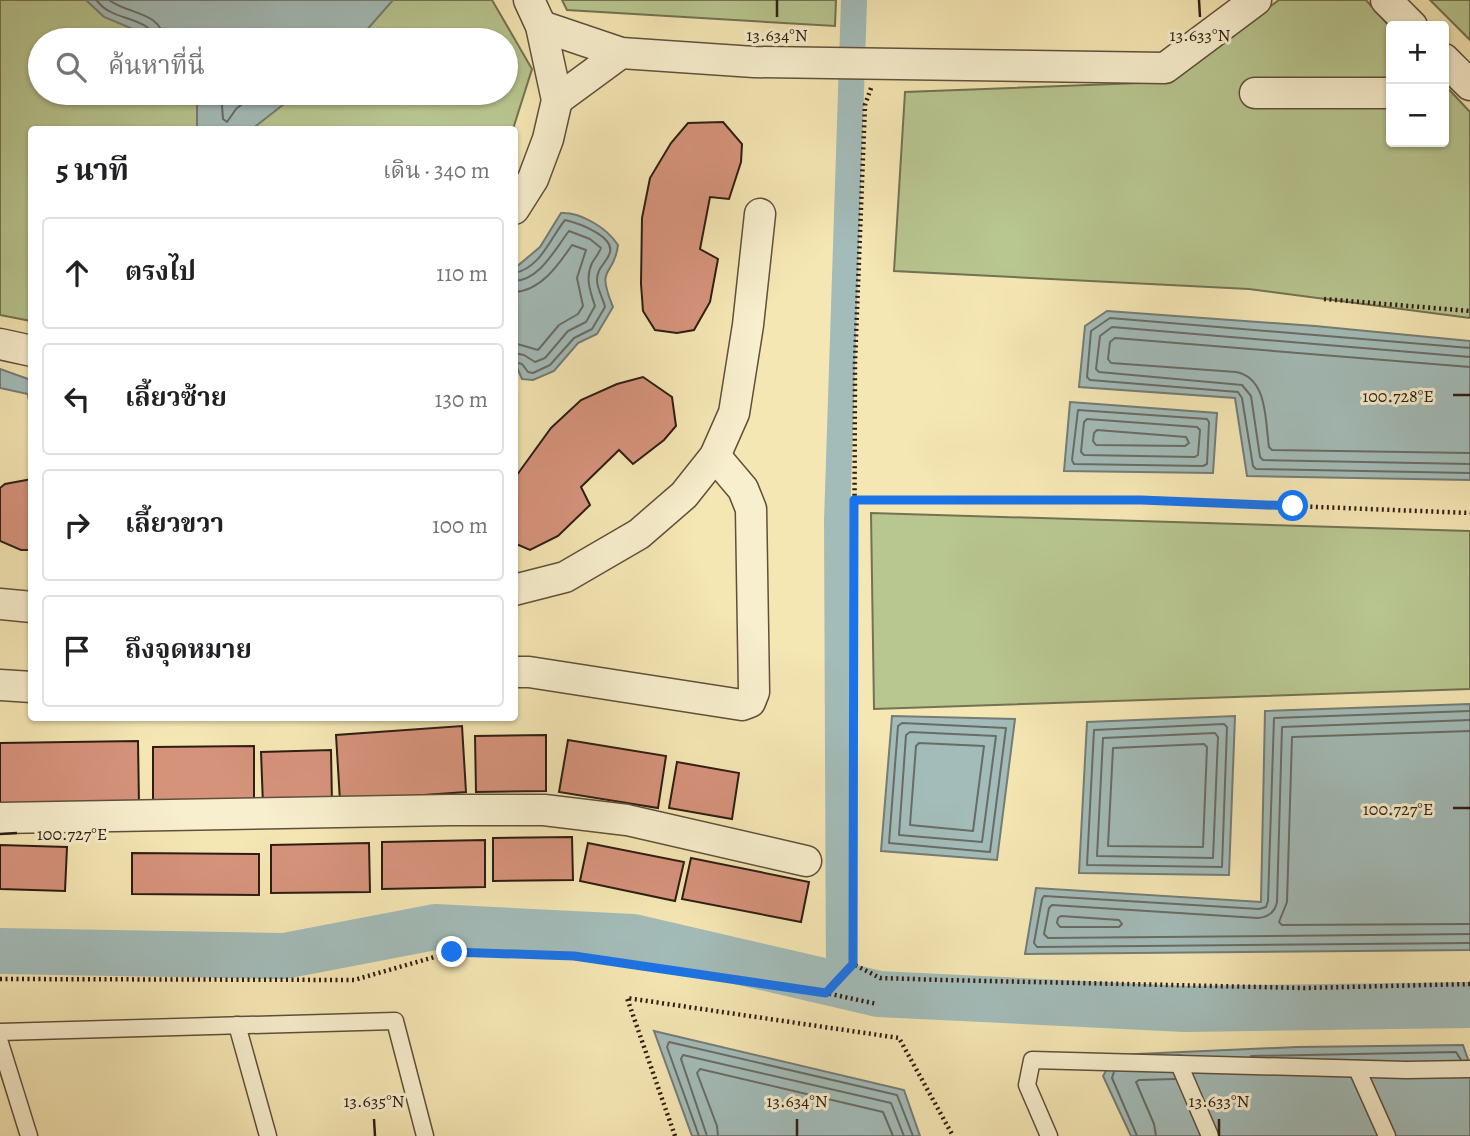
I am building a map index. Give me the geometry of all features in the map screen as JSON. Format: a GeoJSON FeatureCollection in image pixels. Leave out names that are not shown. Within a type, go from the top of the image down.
{"type":"FeatureCollection","features":[{"type":"Feature","properties":{"kind":"street"},"geometry":{"type":"LineString","coordinates":[[535,13],[621,53],[785,64],[1165,68],[1256,0]]}},
{"type":"Feature","properties":{"kind":"street"},"geometry":{"type":"LineString","coordinates":[[1386,0],[1407,21]]}},
{"type":"Feature","properties":{"kind":"street"},"geometry":{"type":"LineString","coordinates":[[518,203],[533,179],[548,139],[557,100],[535,13]]}},
{"type":"Feature","properties":{"kind":"street"},"geometry":{"type":"LineString","coordinates":[[557,100],[621,53]]}},
{"type":"Feature","properties":{"kind":"street"},"geometry":{"type":"LineString","coordinates":[[1449,64],[1470,85]]}},
{"type":"Feature","properties":{"kind":"street"},"geometry":{"type":"LineString","coordinates":[[1255,93],[1386,93]]}},
{"type":"Feature","properties":{"kind":"street"},"geometry":{"type":"LineString","coordinates":[[1449,93],[1470,93]]}},
{"type":"Feature","properties":{"kind":"street"},"geometry":{"type":"LineString","coordinates":[[518,589],[565,577],[639,534],[684,495],[715,456],[734,412],[748,325],[760,214]]}},
{"type":"Feature","properties":{"kind":"street"},"geometry":{"type":"LineString","coordinates":[[0,344],[28,350]]}},
{"type":"Feature","properties":{"kind":"street"},"geometry":{"type":"LineString","coordinates":[[518,672],[742,705],[750,702],[754,692],[751,509],[743,489],[715,456]]}},
{"type":"Feature","properties":{"kind":"street"},"geometry":{"type":"LineString","coordinates":[[0,604],[28,607]]}},
{"type":"Feature","properties":{"kind":"street"},"geometry":{"type":"LineString","coordinates":[[0,685],[28,688]]}},
{"type":"Feature","properties":{"kind":"street"},"geometry":{"type":"LineString","coordinates":[[0,818],[544,810],[627,820],[806,861]]}},
{"type":"Feature","properties":{"kind":"lane"},"geometry":{"type":"LineString","coordinates":[[0,1032],[395,1021],[425,1136]]}},
{"type":"Feature","properties":{"kind":"lane"},"geometry":{"type":"LineString","coordinates":[[237,1026],[268,1136]]}},
{"type":"Feature","properties":{"kind":"lane"},"geometry":{"type":"LineString","coordinates":[[0,1043],[29,1136]]}},
{"type":"Feature","properties":{"kind":"lane"},"geometry":{"type":"LineString","coordinates":[[1049,1136],[1027,1085],[1032,1060],[1357,1069],[1470,1069]]}},
{"type":"Feature","properties":{"kind":"lane"},"geometry":{"type":"LineString","coordinates":[[1180,1064],[1210,1136]]}},
{"type":"Feature","properties":{"kind":"lane"},"geometry":{"type":"LineString","coordinates":[[1357,1069],[1387,1136]]}},
{"type":"Feature","properties":{"kind":"path"},"geometry":{"type":"LineString","coordinates":[[826,993],[853,964],[855,362],[865,105],[878,65]]}},
{"type":"Feature","properties":{"kind":"path"},"geometry":{"type":"LineString","coordinates":[[1324,299],[1470,311]]}},
{"type":"Feature","properties":{"kind":"path"},"geometry":{"type":"LineString","coordinates":[[854,500],[1141,500],[1470,513]]}},
{"type":"Feature","properties":{"kind":"path"},"geometry":{"type":"LineString","coordinates":[[0,979],[354,980],[452,952],[574,956],[826,993],[877,1004]]}},
{"type":"Feature","properties":{"kind":"path"},"geometry":{"type":"LineString","coordinates":[[853,964],[880,978],[930,980],[1305,988],[1470,984]]}},
{"type":"Feature","properties":{"kind":"path"},"geometry":{"type":"LineString","coordinates":[[675,1136],[627,998],[900,1038],[953,1136]]}},
{"type":"Feature","properties":{"kind":"green space"},"geometry":{"type":"Polygon","coordinates":[[[0,0],[492,0],[508,28],[28,28],[28,105],[518,105],[518,45],[532,69],[514,126],[28,126],[28,320],[0,315],[0,0]]]}},
{"type":"Feature","properties":{"kind":"green space"},"geometry":{"type":"Polygon","coordinates":[[[562,0],[836,0],[835,26],[567,10],[562,0]]]}},
{"type":"Feature","properties":{"kind":"green space"},"geometry":{"type":"Polygon","coordinates":[[[1279,0],[1366,0],[1386,22],[1386,147],[1449,147],[1449,89],[1470,112],[1470,318],[1249,289],[894,271],[905,92],[1166,82],[1279,0]]]}},
{"type":"Feature","properties":{"kind":"green space"},"geometry":{"type":"Polygon","coordinates":[[[1430,0],[1470,0],[1470,40],[1430,0]]]}},
{"type":"Feature","properties":{"kind":"green space"},"geometry":{"type":"Polygon","coordinates":[[[871,513],[1470,531],[1470,689],[874,709],[871,513]]]}},
{"type":"Feature","properties":{"kind":"water"},"geometry":{"type":"Polygon","coordinates":[[[86,0],[393,0],[368,28],[131,28],[104,17],[86,0]]]}},
{"type":"Feature","properties":{"kind":"water"},"geometry":{"type":"Polygon","coordinates":[[[197,105],[283,105],[256,126],[197,126],[197,105]]]}},
{"type":"Feature","properties":{"kind":"water"},"geometry":{"type":"Polygon","coordinates":[[[561,213],[577,215],[593,222],[607,233],[618,245],[606,277],[613,307],[597,334],[578,343],[554,371],[533,380],[522,379],[518,370],[518,265],[540,247],[561,213]]]}},
{"type":"Feature","properties":{"kind":"water"},"geometry":{"type":"Polygon","coordinates":[[[1107,311],[1315,326],[1470,341],[1470,480],[1247,476],[1235,398],[1079,387],[1085,326],[1107,311]]]}},
{"type":"Feature","properties":{"kind":"water"},"geometry":{"type":"Polygon","coordinates":[[[0,369],[28,379],[28,394],[0,388],[0,369]]]}},
{"type":"Feature","properties":{"kind":"water"},"geometry":{"type":"Polygon","coordinates":[[[1070,402],[1217,413],[1213,473],[1064,471],[1070,402]]]}},
{"type":"Feature","properties":{"kind":"water"},"geometry":{"type":"Polygon","coordinates":[[[1470,704],[1470,950],[1025,954],[1036,888],[1261,902],[1265,711],[1470,704]]]}},
{"type":"Feature","properties":{"kind":"water"},"geometry":{"type":"Polygon","coordinates":[[[892,716],[1015,719],[997,860],[881,851],[892,716]]]}},
{"type":"Feature","properties":{"kind":"water"},"geometry":{"type":"Polygon","coordinates":[[[1235,716],[1229,875],[1079,873],[1087,722],[1235,716]]]}},
{"type":"Feature","properties":{"kind":"water"},"geometry":{"type":"Polygon","coordinates":[[[654,1031],[904,1090],[920,1136],[692,1136],[654,1031]]]}},
{"type":"Feature","properties":{"kind":"water"},"geometry":{"type":"Polygon","coordinates":[[[1463,1045],[1470,1065],[1470,1136],[1131,1136],[1103,1076],[1115,1055],[1297,1047],[1463,1045]]]}},
{"type":"Feature","properties":{"kind":"building"},"geometry":{"type":"Polygon","coordinates":[[[723,122],[742,144],[741,162],[729,199],[710,197],[700,249],[718,259],[710,302],[694,330],[677,333],[655,330],[643,311],[641,284],[642,218],[650,178],[671,143],[688,123],[723,122]]]}},
{"type":"Feature","properties":{"kind":"building"},"geometry":{"type":"Polygon","coordinates":[[[643,377],[672,397],[676,426],[664,440],[633,464],[619,450],[581,487],[590,505],[558,536],[530,550],[518,545],[518,473],[551,428],[581,400],[617,384],[643,377]]]}},
{"type":"Feature","properties":{"kind":"building"},"geometry":{"type":"Polygon","coordinates":[[[28,480],[28,550],[21,550],[0,541],[0,488],[5,484],[28,480]]]}},
{"type":"Feature","properties":{"kind":"building"},"geometry":{"type":"Polygon","coordinates":[[[462,726],[466,792],[340,801],[336,735],[462,726]]]}},
{"type":"Feature","properties":{"kind":"building"},"geometry":{"type":"Polygon","coordinates":[[[546,735],[546,791],[476,792],[475,736],[546,735]]]}},
{"type":"Feature","properties":{"kind":"building"},"geometry":{"type":"Polygon","coordinates":[[[568,740],[666,756],[658,808],[559,792],[568,740]]]}},
{"type":"Feature","properties":{"kind":"building"},"geometry":{"type":"Polygon","coordinates":[[[138,741],[139,805],[0,807],[0,743],[138,741]]]}},
{"type":"Feature","properties":{"kind":"building"},"geometry":{"type":"Polygon","coordinates":[[[254,746],[254,808],[153,808],[153,747],[254,746]]]}},
{"type":"Feature","properties":{"kind":"building"},"geometry":{"type":"Polygon","coordinates":[[[331,750],[332,803],[263,805],[261,752],[331,750]]]}},
{"type":"Feature","properties":{"kind":"building"},"geometry":{"type":"Polygon","coordinates":[[[677,762],[739,773],[732,819],[669,808],[677,762]]]}},
{"type":"Feature","properties":{"kind":"building"},"geometry":{"type":"Polygon","coordinates":[[[572,837],[573,880],[493,881],[493,838],[572,837]]]}},
{"type":"Feature","properties":{"kind":"building"},"geometry":{"type":"Polygon","coordinates":[[[485,840],[485,887],[382,889],[382,842],[485,840]]]}},
{"type":"Feature","properties":{"kind":"building"},"geometry":{"type":"Polygon","coordinates":[[[369,843],[370,892],[271,893],[271,845],[369,843]]]}},
{"type":"Feature","properties":{"kind":"building"},"geometry":{"type":"Polygon","coordinates":[[[588,843],[684,862],[675,901],[580,881],[588,843]]]}},
{"type":"Feature","properties":{"kind":"building"},"geometry":{"type":"Polygon","coordinates":[[[0,845],[67,847],[65,891],[0,889],[0,845]]]}},
{"type":"Feature","properties":{"kind":"building"},"geometry":{"type":"Polygon","coordinates":[[[132,853],[259,854],[259,895],[132,894],[132,853]]]}},
{"type":"Feature","properties":{"kind":"building"},"geometry":{"type":"Polygon","coordinates":[[[691,858],[809,882],[801,922],[682,899],[691,858]]]}},
{"type":"Feature","properties":{"kind":"waterway"},"geometry":{"type":"LineString","coordinates":[[839,985],[837,521],[854,0]]}},
{"type":"Feature","properties":{"kind":"waterway"},"geometry":{"type":"LineString","coordinates":[[0,951],[284,956],[435,927],[633,937],[879,994],[1185,1009],[1470,1005]]}},
{"type":"Feature","properties":{"kind":"route"},"geometry":{"type":"LineString","coordinates":[[452,952],[574,956],[826,993],[853,964],[854,500],[1141,500],[1293,506]]}}]}
